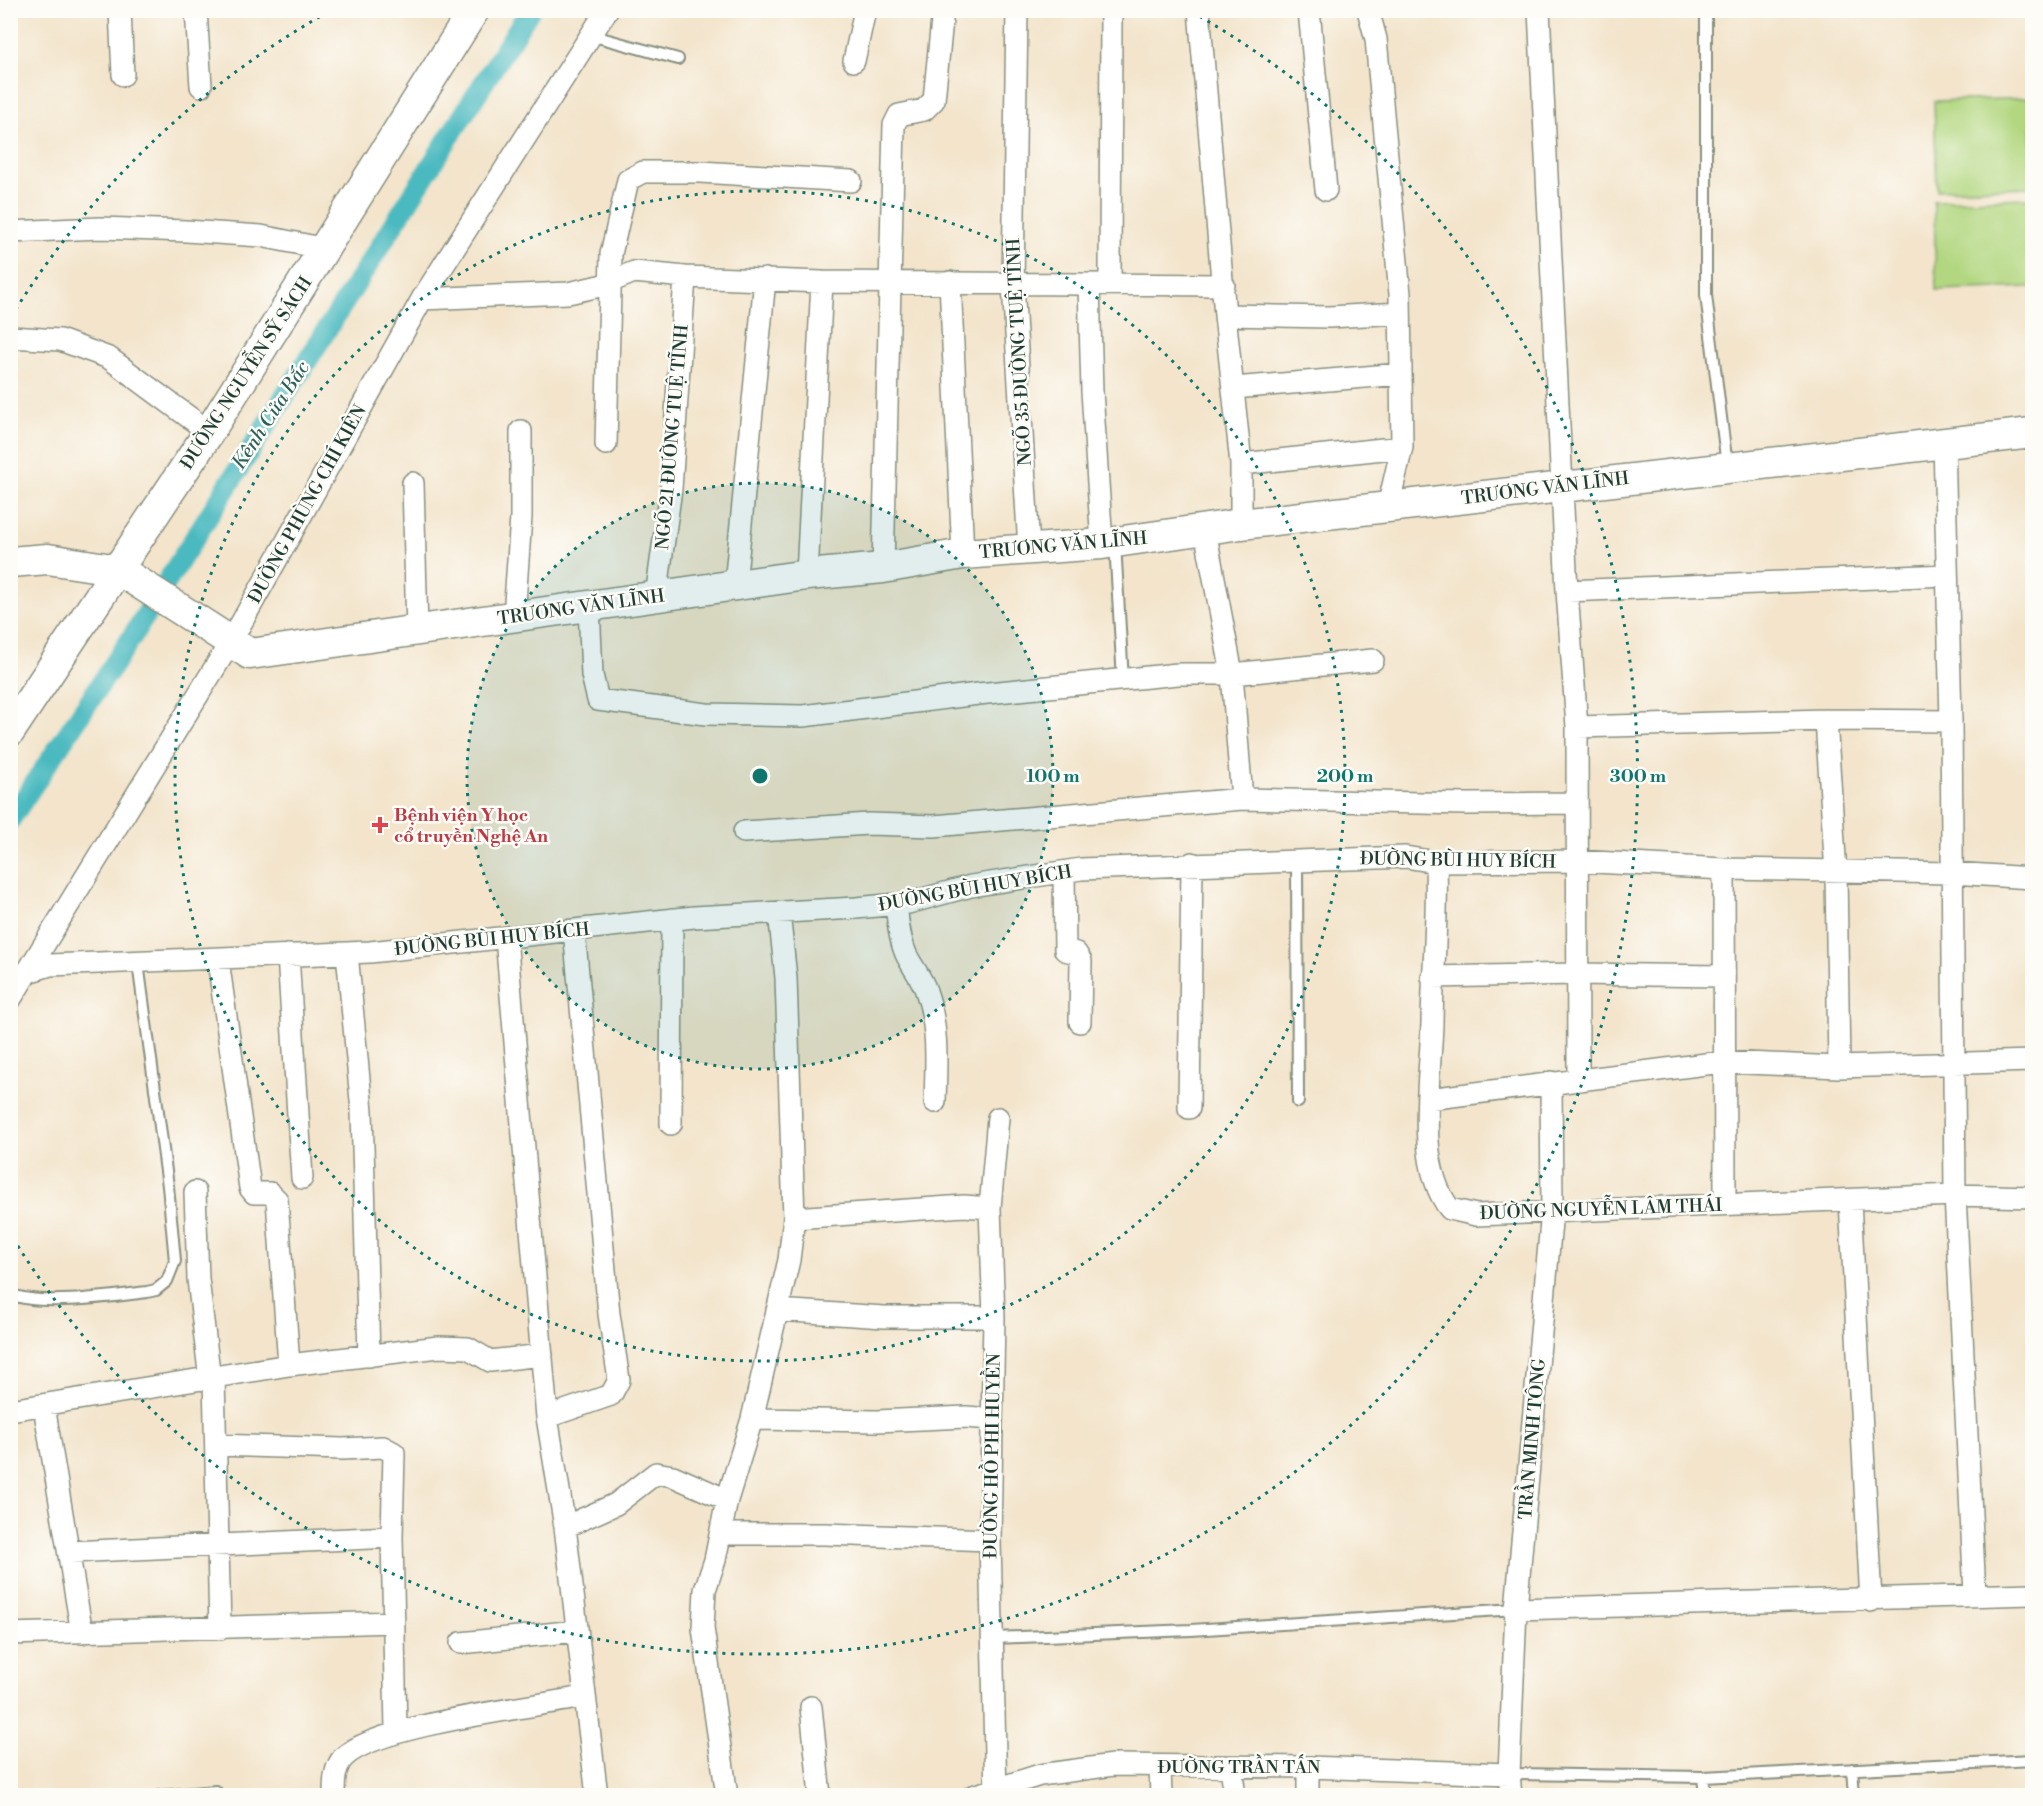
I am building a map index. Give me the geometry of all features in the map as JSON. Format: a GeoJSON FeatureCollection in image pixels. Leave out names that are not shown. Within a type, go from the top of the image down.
{"type":"FeatureCollection","features":[{"type":"Feature","properties":{"kind":"street"},"geometry":{"type":"LineString","coordinates":[[120,10],[123,75]]}},
{"type":"Feature","properties":{"kind":"street"},"geometry":{"type":"LineString","coordinates":[[196,10],[201,86]]}},
{"type":"Feature","properties":{"kind":"street","name":"ĐƯỜNG NGUYỄN SỸ SÁCH"},"geometry":{"type":"LineString","coordinates":[[10,731],[124,573],[209,432],[474,10]]}},
{"type":"Feature","properties":{"kind":"street","name":"ĐƯỜNG PHÙNG CHÍ KIÊN"},"geometry":{"type":"LineString","coordinates":[[10,1000],[230,643],[422,299],[607,10]]}},
{"type":"Feature","properties":{"kind":"street"},"geometry":{"type":"LineString","coordinates":[[854,61],[865,10]]}},
{"type":"Feature","properties":{"kind":"street"},"geometry":{"type":"LineString","coordinates":[[883,568],[894,125],[899,115],[924,110],[934,100],[943,10]]}},
{"type":"Feature","properties":{"kind":"street","name":"NGÕ 35 ĐƯỜNG TUỆ TĨNH"},"geometry":{"type":"LineString","coordinates":[[1017,10],[1012,284],[1021,386],[1029,549]]}},
{"type":"Feature","properties":{"kind":"street"},"geometry":{"type":"LineString","coordinates":[[1108,543],[1092,391],[1100,284],[1112,178],[1111,10]]}},
{"type":"Feature","properties":{"kind":"street"},"geometry":{"type":"LineString","coordinates":[[1199,10],[1225,315],[1241,464],[1241,524]]}},
{"type":"Feature","properties":{"kind":"street"},"geometry":{"type":"LineString","coordinates":[[1309,10],[1326,190]]}},
{"type":"Feature","properties":{"kind":"street"},"geometry":{"type":"LineString","coordinates":[[1368,10],[1378,62],[1393,201],[1400,313],[1402,447],[1388,507]]}},
{"type":"Feature","properties":{"kind":"street"},"geometry":{"type":"LineString","coordinates":[[1539,10],[1564,486],[1567,591],[1577,727],[1578,1078]]}},
{"type":"Feature","properties":{"kind":"street"},"geometry":{"type":"LineString","coordinates":[[606,444],[611,254],[628,180],[643,172],[700,172],[851,181]]}},
{"type":"Feature","properties":{"kind":"street"},"geometry":{"type":"LineString","coordinates":[[10,232],[100,228],[186,231],[261,236],[326,249]]}},
{"type":"Feature","properties":{"kind":"street"},"geometry":{"type":"LineString","coordinates":[[422,299],[568,293],[610,282],[634,272],[685,277],[889,284],[950,282],[1224,285]]}},
{"type":"Feature","properties":{"kind":"street","name":"NGÕ 21 ĐƯỜNG TUỆ TĨNH"},"geometry":{"type":"LineString","coordinates":[[656,597],[671,489],[685,277]]}},
{"type":"Feature","properties":{"kind":"street"},"geometry":{"type":"LineString","coordinates":[[735,585],[765,279]]}},
{"type":"Feature","properties":{"kind":"street"},"geometry":{"type":"LineString","coordinates":[[807,575],[822,282]]}},
{"type":"Feature","properties":{"kind":"street"},"geometry":{"type":"LineString","coordinates":[[950,282],[963,554]]}},
{"type":"Feature","properties":{"kind":"street"},"geometry":{"type":"LineString","coordinates":[[1225,315],[1329,317],[1400,313]]}},
{"type":"Feature","properties":{"kind":"street"},"geometry":{"type":"LineString","coordinates":[[10,337],[60,340],[109,358],[209,432]]}},
{"type":"Feature","properties":{"kind":"street"},"geometry":{"type":"LineString","coordinates":[[1233,388],[1401,374]]}},
{"type":"Feature","properties":{"kind":"street"},"geometry":{"type":"LineString","coordinates":[[514,617],[521,517],[521,431]]}},
{"type":"Feature","properties":{"kind":"street","name":"TRƯƠNG VĂN LĨNH"},"geometry":{"type":"LineString","coordinates":[[124,573],[250,654],[807,575],[883,568],[963,554],[1108,543],[1241,524],[1727,466],[2032,433]]}},
{"type":"Feature","properties":{"kind":"street"},"geometry":{"type":"LineString","coordinates":[[1944,442],[1956,1063],[1955,1195],[1975,1594]]}},
{"type":"Feature","properties":{"kind":"street"},"geometry":{"type":"LineString","coordinates":[[1241,464],[1402,447]]}},
{"type":"Feature","properties":{"kind":"street"},"geometry":{"type":"LineString","coordinates":[[413,483],[417,630]]}},
{"type":"Feature","properties":{"kind":"street"},"geometry":{"type":"LineString","coordinates":[[1205,530],[1232,674],[1242,799]]}},
{"type":"Feature","properties":{"kind":"street"},"geometry":{"type":"LineString","coordinates":[[10,562],[48,559],[124,573]]}},
{"type":"Feature","properties":{"kind":"street"},"geometry":{"type":"LineString","coordinates":[[1567,591],[1947,574]]}},
{"type":"Feature","properties":{"kind":"street"},"geometry":{"type":"LineString","coordinates":[[589,606],[593,690],[598,700],[610,704],[706,714],[802,716],[978,694],[1178,674],[1232,674],[1373,660]]}},
{"type":"Feature","properties":{"kind":"street"},"geometry":{"type":"LineString","coordinates":[[1577,727],[1826,720],[1951,721]]}},
{"type":"Feature","properties":{"kind":"street"},"geometry":{"type":"LineString","coordinates":[[1826,720],[1836,873],[1839,1067]]}},
{"type":"Feature","properties":{"kind":"street"},"geometry":{"type":"LineString","coordinates":[[744,832],[869,824],[934,826],[1242,799],[1466,804],[1576,803]]}},
{"type":"Feature","properties":{"kind":"street","name":"ĐƯỜNG BÙI HUY BÍCH"},"geometry":{"type":"LineString","coordinates":[[28,972],[50,965],[347,953],[672,919],[896,904],[989,882],[1081,869],[1192,863],[1405,857],[1436,862],[1576,861],[1724,869],[1836,873],[1952,873],[2032,878]]}},
{"type":"Feature","properties":{"kind":"street","name":"ĐƯỜNG NGUYỄN LÂM THÁI"},"geometry":{"type":"LineString","coordinates":[[1436,862],[1438,912],[1432,977],[1428,1099],[1430,1146],[1438,1193],[1450,1209],[1476,1215],[1955,1195],[2032,1197]]}},
{"type":"Feature","properties":{"kind":"street"},"geometry":{"type":"LineString","coordinates":[[1189,1107],[1192,863]]}},
{"type":"Feature","properties":{"kind":"street"},"geometry":{"type":"LineString","coordinates":[[1724,869],[1722,1062],[1725,1204]]}},
{"type":"Feature","properties":{"kind":"street"},"geometry":{"type":"LineString","coordinates":[[1064,873],[1065,950],[1076,953],[1081,961],[1080,1022]]}},
{"type":"Feature","properties":{"kind":"street"},"geometry":{"type":"LineString","coordinates":[[896,904],[902,942],[926,988],[932,1010],[936,1036],[935,1102]]}},
{"type":"Feature","properties":{"kind":"street"},"geometry":{"type":"LineString","coordinates":[[727,1796],[703,1621],[705,1590],[721,1534],[727,1500],[752,1419],[789,1260],[794,1218],[786,978],[779,912]]}},
{"type":"Feature","properties":{"kind":"street"},"geometry":{"type":"LineString","coordinates":[[671,1124],[672,919]]}},
{"type":"Feature","properties":{"kind":"street"},"geometry":{"type":"LineString","coordinates":[[547,1417],[611,1395],[620,1380],[609,1314],[574,930]]}},
{"type":"Feature","properties":{"kind":"street"},"geometry":{"type":"LineString","coordinates":[[506,937],[547,1417],[565,1527],[583,1697],[597,1796]]}},
{"type":"Feature","properties":{"kind":"street"},"geometry":{"type":"LineString","coordinates":[[347,953],[362,1111],[369,1356]]}},
{"type":"Feature","properties":{"kind":"street"},"geometry":{"type":"LineString","coordinates":[[288,955],[302,1178]]}},
{"type":"Feature","properties":{"kind":"street"},"geometry":{"type":"LineString","coordinates":[[218,960],[250,1188],[254,1193],[270,1194],[277,1200],[289,1365]]}},
{"type":"Feature","properties":{"kind":"street"},"geometry":{"type":"LineString","coordinates":[[1432,977],[1576,974],[1722,976]]}},
{"type":"Feature","properties":{"kind":"street"},"geometry":{"type":"LineString","coordinates":[[1428,1099],[1578,1078],[1722,1062],[1839,1067],[2032,1061]]}},
{"type":"Feature","properties":{"kind":"street","name":"TRẦN MINH TÔNG"},"geometry":{"type":"LineString","coordinates":[[1511,1796],[1509,1774],[1516,1609],[1552,1211],[1551,1082]]}},
{"type":"Feature","properties":{"kind":"street","name":"ĐƯỜNG HỒ PHI HUYỀN"},"geometry":{"type":"LineString","coordinates":[[997,1792],[990,1540],[994,1317],[990,1208],[998,1118]]}},
{"type":"Feature","properties":{"kind":"street"},"geometry":{"type":"LineString","coordinates":[[195,1192],[198,1279],[212,1379],[217,1445],[216,1544],[220,1629]]}},
{"type":"Feature","properties":{"kind":"street"},"geometry":{"type":"LineString","coordinates":[[1850,1201],[1871,1601]]}},
{"type":"Feature","properties":{"kind":"street"},"geometry":{"type":"LineString","coordinates":[[794,1218],[964,1206],[990,1208]]}},
{"type":"Feature","properties":{"kind":"street"},"geometry":{"type":"LineString","coordinates":[[777,1310],[884,1317],[994,1317]]}},
{"type":"Feature","properties":{"kind":"street"},"geometry":{"type":"LineString","coordinates":[[10,1410],[289,1365],[458,1346],[468,1348],[490,1361],[542,1355]]}},
{"type":"Feature","properties":{"kind":"street"},"geometry":{"type":"LineString","coordinates":[[44,1406],[82,1633]]}},
{"type":"Feature","properties":{"kind":"street"},"geometry":{"type":"LineString","coordinates":[[752,1419],[878,1421],[966,1417],[991,1419]]}},
{"type":"Feature","properties":{"kind":"street"},"geometry":{"type":"LineString","coordinates":[[217,1445],[389,1448],[395,1461],[392,1537],[396,1731]]}},
{"type":"Feature","properties":{"kind":"street"},"geometry":{"type":"LineString","coordinates":[[565,1527],[616,1504],[656,1473],[673,1476],[727,1500]]}},
{"type":"Feature","properties":{"kind":"street"},"geometry":{"type":"LineString","coordinates":[[721,1534],[990,1540]]}},
{"type":"Feature","properties":{"kind":"street"},"geometry":{"type":"LineString","coordinates":[[70,1552],[392,1537]]}},
{"type":"Feature","properties":{"kind":"street"},"geometry":{"type":"LineString","coordinates":[[1516,1609],[1871,1601],[1975,1594],[2032,1594]]}},
{"type":"Feature","properties":{"kind":"street"},"geometry":{"type":"LineString","coordinates":[[10,1634],[393,1622]]}},
{"type":"Feature","properties":{"kind":"street"},"geometry":{"type":"LineString","coordinates":[[461,1643],[576,1631]]}},
{"type":"Feature","properties":{"kind":"street"},"geometry":{"type":"LineString","coordinates":[[334,1796],[334,1775],[342,1758],[357,1746],[396,1731],[583,1697]]}},
{"type":"Feature","properties":{"kind":"street"},"geometry":{"type":"LineString","coordinates":[[811,1707],[819,1796]]}},
{"type":"Feature","properties":{"kind":"street","name":"ĐƯỜNG TRẦN TẤN"},"geometry":{"type":"LineString","coordinates":[[973,1796],[997,1792],[1023,1779],[1075,1768],[1113,1765],[1308,1767],[1509,1774]]}},
{"type":"Feature","properties":{"kind":"street"},"geometry":{"type":"LineString","coordinates":[[1160,1767],[1161,1796]]}},
{"type":"Feature","properties":{"kind":"street"},"geometry":{"type":"LineString","coordinates":[[1231,1767],[1235,1796]]}},
{"type":"Feature","properties":{"kind":"street"},"geometry":{"type":"LineString","coordinates":[[1308,1767],[1308,1796]]}},
{"type":"Feature","properties":{"kind":"lane"},"geometry":{"type":"LineString","coordinates":[[1706,10],[1706,295],[1727,466]]}},
{"type":"Feature","properties":{"kind":"lane"},"geometry":{"type":"LineString","coordinates":[[590,35],[678,59]]}},
{"type":"Feature","properties":{"kind":"lane"},"geometry":{"type":"LineString","coordinates":[[1108,543],[1123,681]]}},
{"type":"Feature","properties":{"kind":"lane"},"geometry":{"type":"LineString","coordinates":[[1297,859],[1298,1102]]}},
{"type":"Feature","properties":{"kind":"lane"},"geometry":{"type":"LineString","coordinates":[[10,1294],[24,1298],[55,1299],[147,1292],[162,1286],[172,1274],[176,1262],[171,1208],[138,963]]}},
{"type":"Feature","properties":{"kind":"lane"},"geometry":{"type":"LineString","coordinates":[[994,1638],[1191,1630],[1516,1609]]}},
{"type":"Feature","properties":{"kind":"lane"},"geometry":{"type":"LineString","coordinates":[[1509,1774],[1703,1777],[2032,1760]]}},
{"type":"Feature","properties":{"kind":"lane"},"geometry":{"type":"LineString","coordinates":[[1852,1769],[1854,1796]]}},
{"type":"Feature","properties":{"kind":"lane"},"geometry":{"type":"LineString","coordinates":[[1703,1777],[1705,1796]]}},
{"type":"Feature","properties":{"kind":"lane"},"geometry":{"type":"LineString","coordinates":[[159,1796],[216,1791]]}},
{"type":"Feature","properties":{"kind":"green space"},"geometry":{"type":"Polygon","coordinates":[[[2032,98],[2032,187],[1937,190],[1934,101],[2032,98]]]}},
{"type":"Feature","properties":{"kind":"green space"},"geometry":{"type":"Polygon","coordinates":[[[2032,198],[2032,287],[1936,290],[1934,201],[2032,198]]]}},
{"type":"Feature","properties":{"kind":"waterway","name":"Kênh Cửa Bắc"},"geometry":{"type":"LineString","coordinates":[[10,820],[126,646],[530,10]]}},
{"type":"Feature","properties":{"kind":"place","name":"Bệnh viện Y học cổ truyền Nghệ An"},"geometry":{"type":"Point","coordinates":[380,825]}}]}
